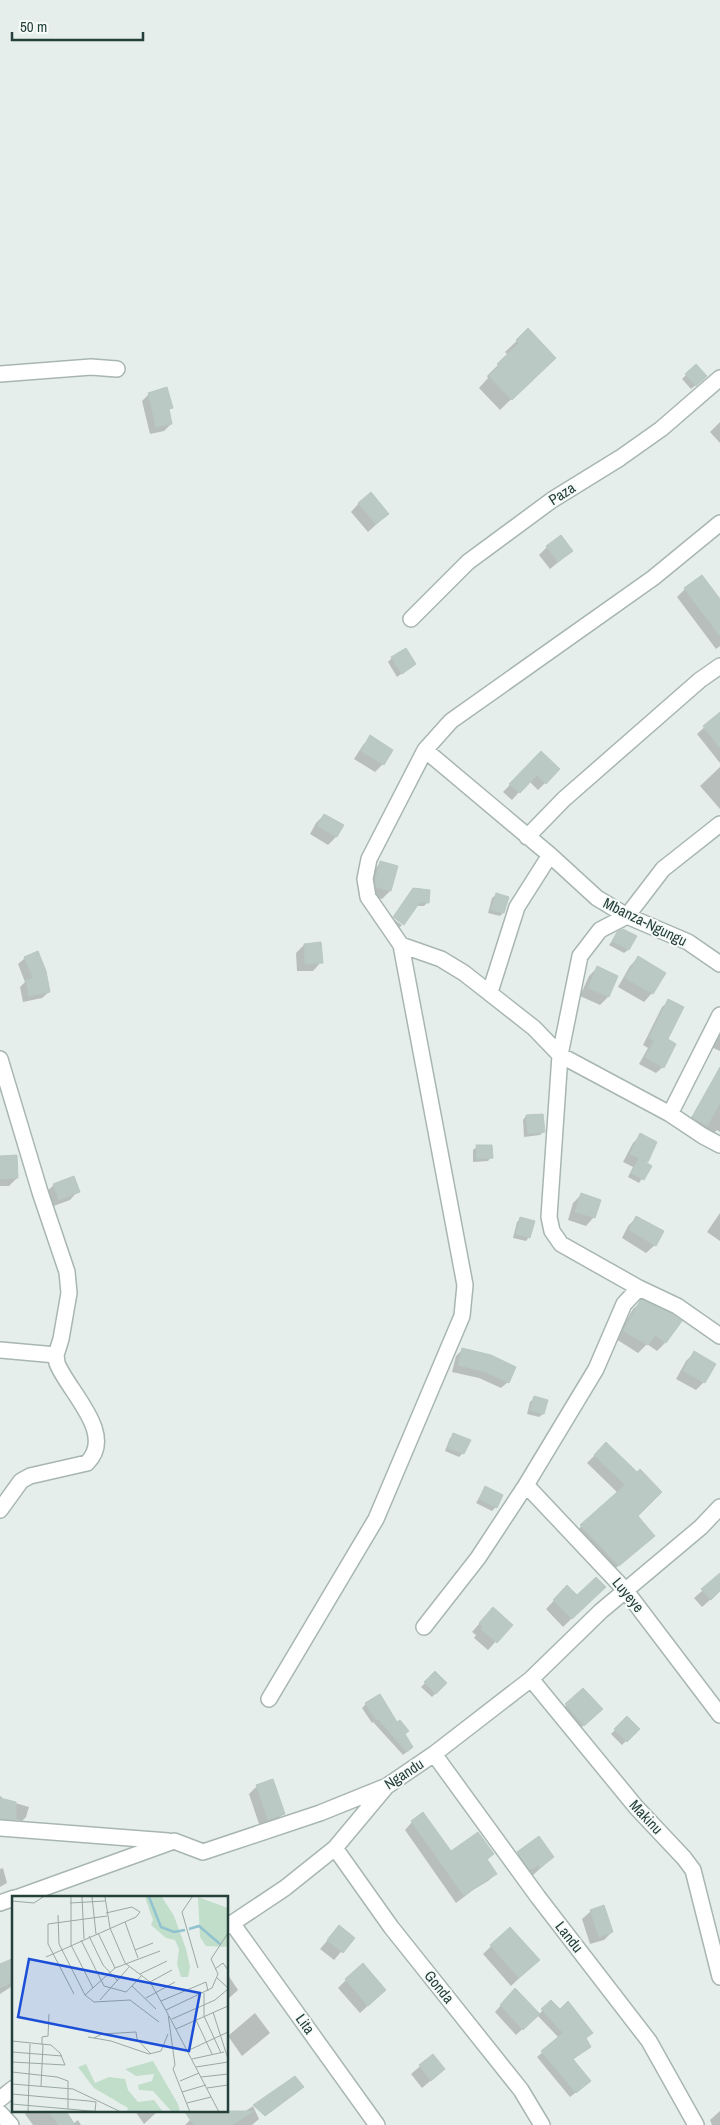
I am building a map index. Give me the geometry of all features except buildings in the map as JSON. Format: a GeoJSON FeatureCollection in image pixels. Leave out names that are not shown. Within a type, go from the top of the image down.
{"type":"FeatureCollection","features":[{"type":"Feature","properties":{"kind":"street"},"geometry":{"type":"LineString","coordinates":[[0,374],[91,367],[117,369]]}},
{"type":"Feature","properties":{"kind":"street","name":"Paza"},"geometry":{"type":"LineString","coordinates":[[410,619],[468,562],[552,500],[661,430],[720,378]]}},
{"type":"Feature","properties":{"kind":"street"},"geometry":{"type":"LineString","coordinates":[[269,1699],[376,1519],[462,1316],[464,1302],[465,1285],[401,945],[368,897],[364,879],[370,859],[425,750],[451,721],[653,578],[720,523]]}},
{"type":"Feature","properties":{"kind":"street"},"geometry":{"type":"LineString","coordinates":[[527,837],[564,799],[700,680],[720,666]]}},
{"type":"Feature","properties":{"kind":"street","name":"Mbanza-Ngungu"},"geometry":{"type":"LineString","coordinates":[[425,750],[550,855],[597,898],[627,916],[688,942],[720,964]]}},
{"type":"Feature","properties":{"kind":"street"},"geometry":{"type":"LineString","coordinates":[[720,824],[663,869],[627,916],[600,930],[580,956],[560,1055],[549,1217],[552,1231],[561,1244],[638,1288],[677,1306],[720,1336]]}},
{"type":"Feature","properties":{"kind":"street"},"geometry":{"type":"LineString","coordinates":[[490,992],[517,907],[550,855]]}},
{"type":"Feature","properties":{"kind":"street"},"geometry":{"type":"LineString","coordinates":[[401,945],[441,959],[490,992],[534,1028],[560,1055],[670,1114],[720,1145]]}},
{"type":"Feature","properties":{"kind":"street"},"geometry":{"type":"LineString","coordinates":[[670,1114],[720,1015]]}},
{"type":"Feature","properties":{"kind":"street"},"geometry":{"type":"LineString","coordinates":[[0,1059],[40,1192],[67,1272],[69,1293],[56,1355],[60,1370],[93,1422],[96,1449],[94,1456],[87,1462],[30,1476],[22,1481],[0,1510]]}},
{"type":"Feature","properties":{"kind":"street"},"geometry":{"type":"LineString","coordinates":[[424,1627],[478,1558],[526,1485],[596,1369],[624,1304],[638,1288]]}},
{"type":"Feature","properties":{"kind":"street"},"geometry":{"type":"LineString","coordinates":[[0,1350],[56,1355]]}},
{"type":"Feature","properties":{"kind":"street","name":"Luyeye"},"geometry":{"type":"LineString","coordinates":[[526,1485],[626,1591],[720,1715]]}},
{"type":"Feature","properties":{"kind":"street","name":"Ngandu"},"geometry":{"type":"LineString","coordinates":[[0,1828],[174,1842],[203,1852],[320,1813],[387,1786],[434,1754],[531,1679],[601,1611],[701,1527],[720,1507]]}},
{"type":"Feature","properties":{"kind":"street","name":"Makinu"},"geometry":{"type":"LineString","coordinates":[[531,1679],[636,1807],[693,1870],[720,1977]]}},
{"type":"Feature","properties":{"kind":"street","name":"Landu"},"geometry":{"type":"LineString","coordinates":[[434,1754],[538,1897],[649,2041],[696,2125]]}},
{"type":"Feature","properties":{"kind":"street"},"geometry":{"type":"LineString","coordinates":[[230,1924],[285,1888],[335,1848],[387,1786]]}},
{"type":"Feature","properties":{"kind":"street"},"geometry":{"type":"LineString","coordinates":[[21,1896],[174,1842]]}},
{"type":"Feature","properties":{"kind":"street","name":"Gonda"},"geometry":{"type":"LineString","coordinates":[[335,1848],[391,1927],[521,2090],[542,2125]]}},
{"type":"Feature","properties":{"kind":"street"},"geometry":{"type":"LineString","coordinates":[[0,1903],[12,1899]]}},
{"type":"Feature","properties":{"kind":"street","name":"Lita"},"geometry":{"type":"LineString","coordinates":[[230,1924],[377,2125]]}},
{"type":"Feature","properties":{"kind":"street"},"geometry":{"type":"LineString","coordinates":[[0,2099],[12,2090]]}},
{"type":"Feature","properties":{"kind":"street"},"geometry":{"type":"LineString","coordinates":[[0,2113],[11,2125]]}}]}
